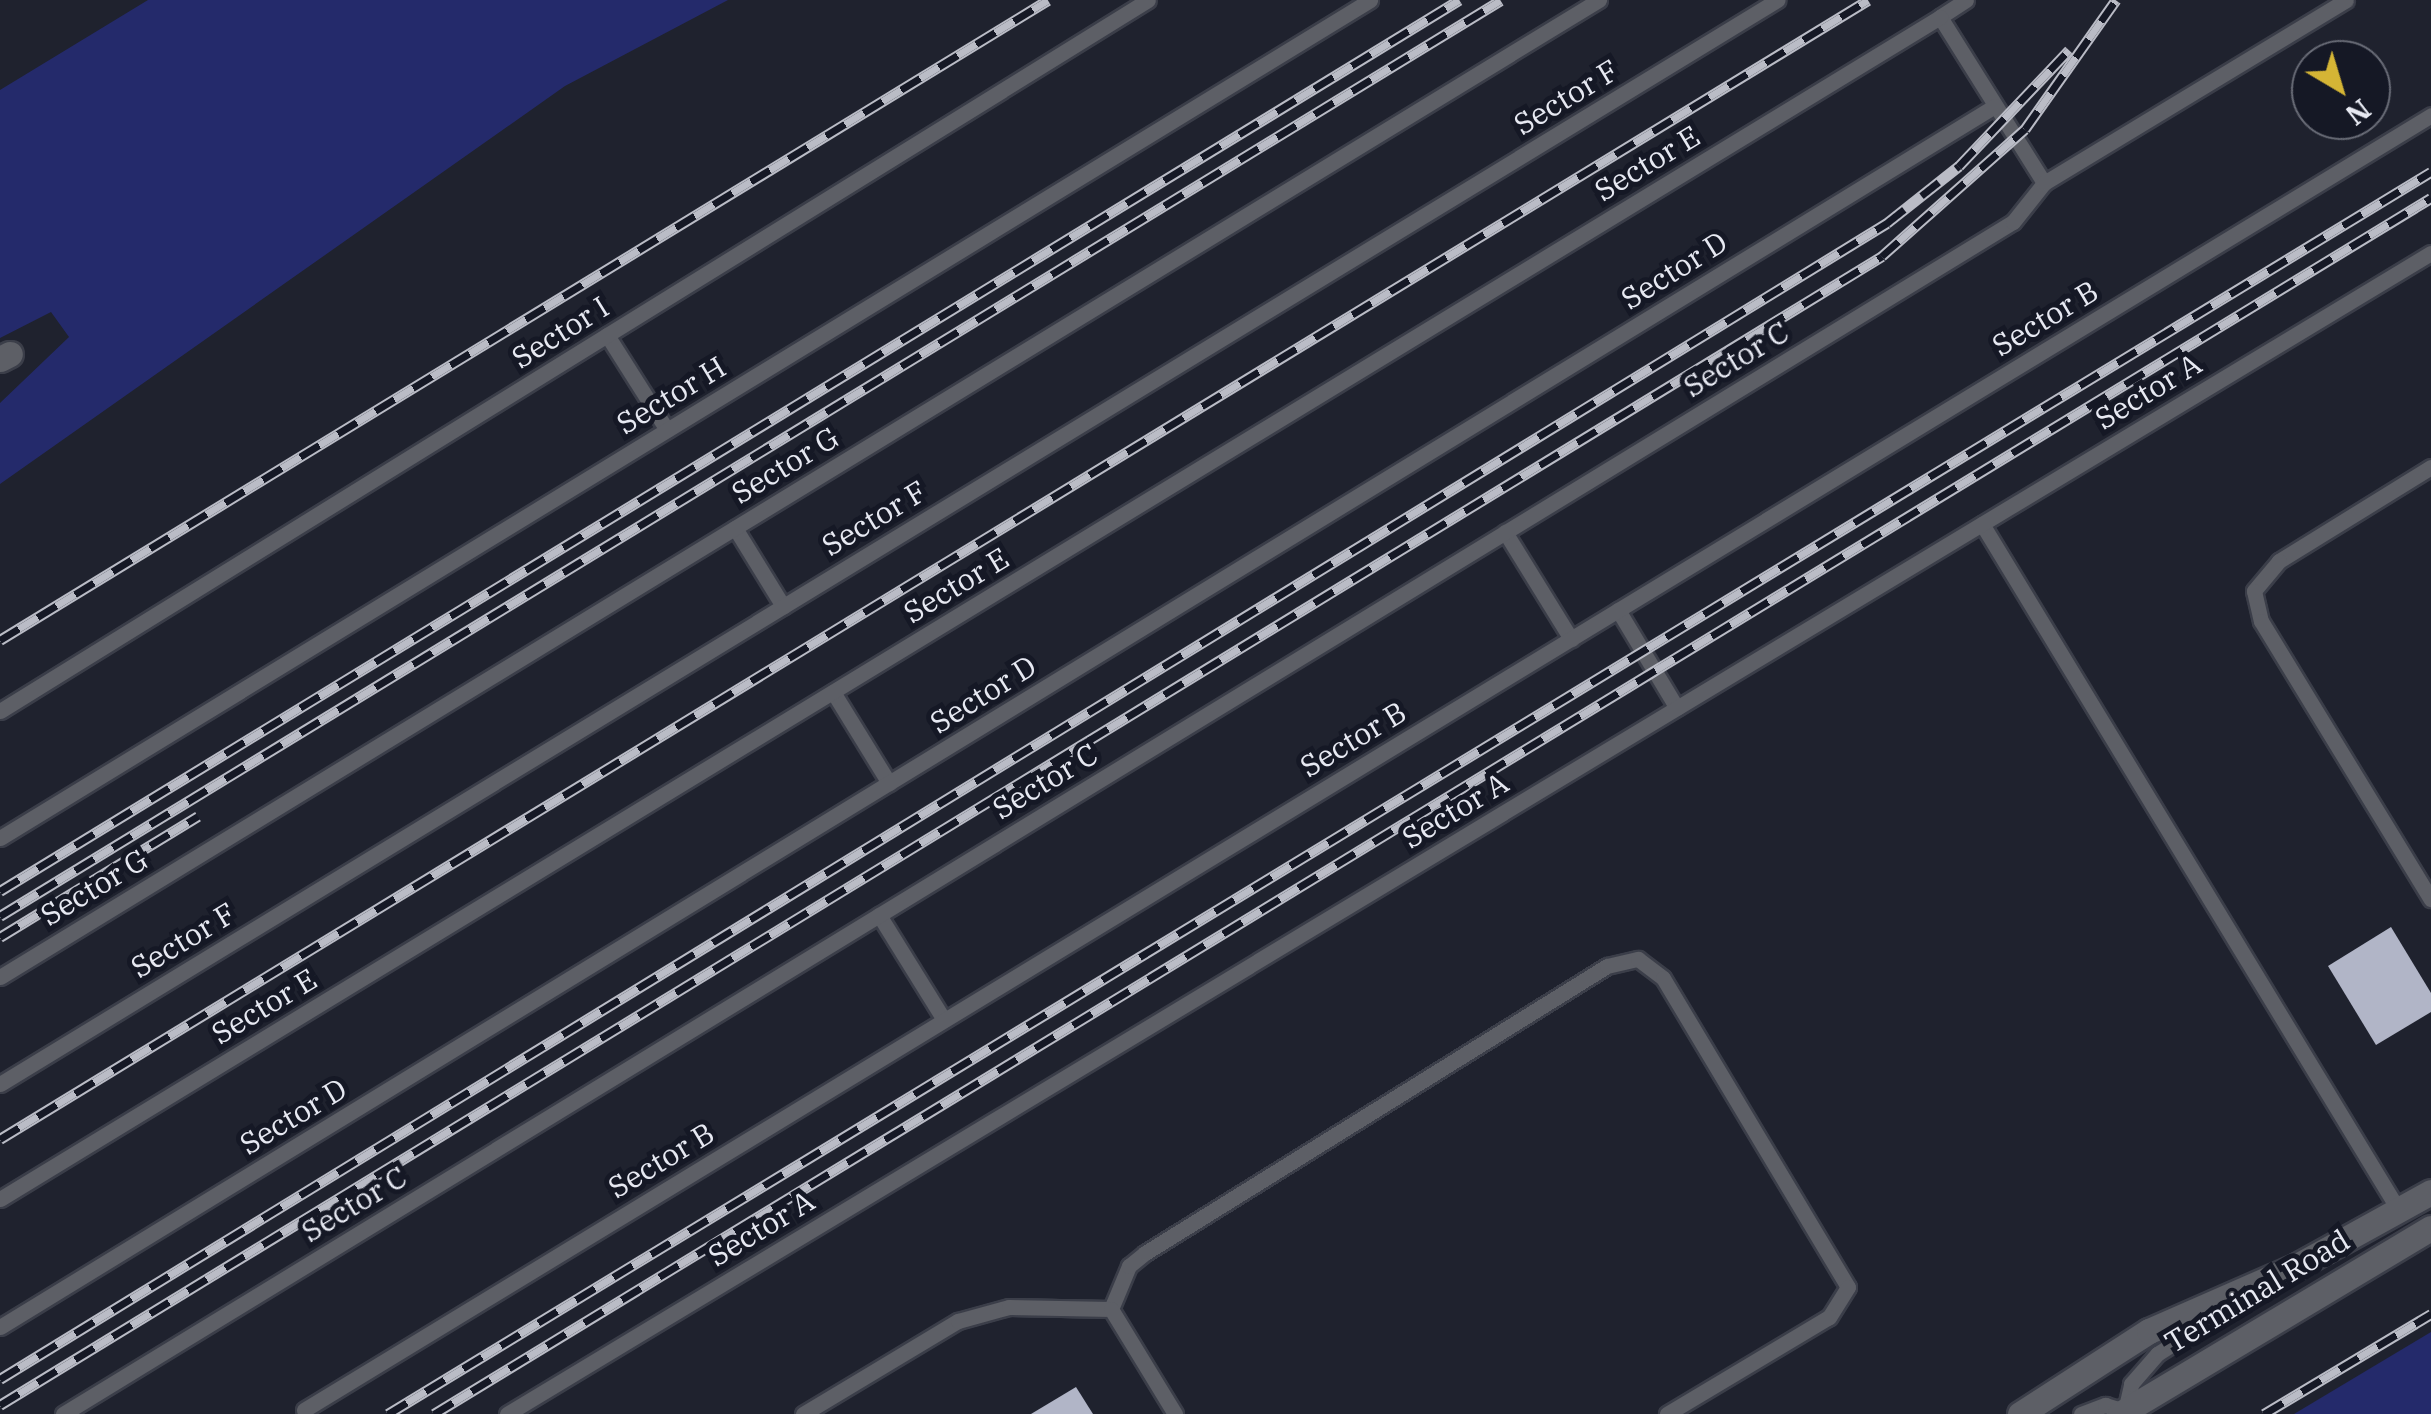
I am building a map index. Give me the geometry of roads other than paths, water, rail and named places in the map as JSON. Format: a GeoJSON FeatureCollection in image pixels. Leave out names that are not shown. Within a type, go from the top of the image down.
{"type":"FeatureCollection","features":[{"type":"Feature","properties":{"kind":"street"},"geometry":{"type":"LineString","coordinates":[[2020,1414],[2149,1331],[2297,1266],[2431,1192]]}},
{"type":"Feature","properties":{"kind":"street","name":"Terminal Road"},"geometry":{"type":"LineString","coordinates":[[2124,1413],[2431,1228]]}},
{"type":"Feature","properties":{"kind":"lane","name":"Sector I"},"geometry":{"type":"LineString","coordinates":[[0,710],[1148,0]]}},
{"type":"Feature","properties":{"kind":"lane","name":"Sector H"},"geometry":{"type":"LineString","coordinates":[[0,838],[1370,0]]}},
{"type":"Feature","properties":{"kind":"lane","name":"Sector G"},"geometry":{"type":"LineString","coordinates":[[0,977],[1599,0]]}},
{"type":"Feature","properties":{"kind":"lane","name":"Sector F"},"geometry":{"type":"LineString","coordinates":[[0,1084],[1777,0]]}},
{"type":"Feature","properties":{"kind":"lane","name":"Sector E"},"geometry":{"type":"LineString","coordinates":[[0,1200],[1966,0]]}},
{"type":"Feature","properties":{"kind":"lane"},"geometry":{"type":"LineString","coordinates":[[1940,17],[2044,183],[2346,0]]}},
{"type":"Feature","properties":{"kind":"lane","name":"Sector D"},"geometry":{"type":"LineString","coordinates":[[0,1328],[1995,106]]}},
{"type":"Feature","properties":{"kind":"lane","name":"Sector B"},"geometry":{"type":"LineString","coordinates":[[302,1413],[2431,115]]}},
{"type":"Feature","properties":{"kind":"lane","name":"Sector C"},"geometry":{"type":"LineString","coordinates":[[63,1414],[2013,222],[2044,183]]}},
{"type":"Feature","properties":{"kind":"lane","name":"Sector A"},"geometry":{"type":"LineString","coordinates":[[507,1414],[2431,253]]}},
{"type":"Feature","properties":{"kind":"lane"},"geometry":{"type":"LineString","coordinates":[[607,335],[667,430]]}},
{"type":"Feature","properties":{"kind":"lane"},"geometry":{"type":"LineString","coordinates":[[2431,467],[2279,561],[2254,590],[2261,621],[2431,899]]}},
{"type":"Feature","properties":{"kind":"lane"},"geometry":{"type":"LineString","coordinates":[[1982,524],[2398,1209]]}},
{"type":"Feature","properties":{"kind":"lane"},"geometry":{"type":"LineString","coordinates":[[735,528],[783,606]]}},
{"type":"Feature","properties":{"kind":"lane"},"geometry":{"type":"LineString","coordinates":[[1505,532],[1571,639]]}},
{"type":"Feature","properties":{"kind":"lane"},"geometry":{"type":"LineString","coordinates":[[1618,610],[1677,708]]}},
{"type":"Feature","properties":{"kind":"lane"},"geometry":{"type":"LineString","coordinates":[[833,692],[889,784]]}},
{"type":"Feature","properties":{"kind":"lane"},"geometry":{"type":"LineString","coordinates":[[879,915],[944,1020]]}},
{"type":"Feature","properties":{"kind":"lane"},"geometry":{"type":"LineString","coordinates":[[1112,1309],[1129,1266],[1144,1253],[1607,966],[1638,960],[1662,978],[1848,1287],[1829,1317],[1667,1414]]}},
{"type":"Feature","properties":{"kind":"lane"},"geometry":{"type":"LineString","coordinates":[[2081,1414],[2105,1405],[2124,1413],[2131,1384],[2157,1354],[2297,1266]]}},
{"type":"Feature","properties":{"kind":"lane"},"geometry":{"type":"LineString","coordinates":[[803,1414],[985,1309],[1112,1309]]}},
{"type":"Feature","properties":{"kind":"lane"},"geometry":{"type":"LineString","coordinates":[[1112,1309],[1175,1414]]}},
{"type":"Feature","properties":{"kind":"railway"},"geometry":{"type":"LineString","coordinates":[[0,640],[1048,0]]}},
{"type":"Feature","properties":{"kind":"railway"},"geometry":{"type":"LineString","coordinates":[[0,891],[1459,0]]}},
{"type":"Feature","properties":{"kind":"railway"},"geometry":{"type":"LineString","coordinates":[[0,916],[1501,0]]}},
{"type":"Feature","properties":{"kind":"railway"},"geometry":{"type":"LineString","coordinates":[[0,1139],[1868,0]]}},
{"type":"Feature","properties":{"kind":"railway"},"geometry":{"type":"LineString","coordinates":[[0,1405],[1882,256],[2025,129],[2116,0]]}},
{"type":"Feature","properties":{"kind":"railway"},"geometry":{"type":"LineString","coordinates":[[0,1379],[1887,223],[1959,166],[2069,50]]}},
{"type":"Feature","properties":{"kind":"railway"},"geometry":{"type":"LineString","coordinates":[[388,1414],[2431,172]]}},
{"type":"Feature","properties":{"kind":"railway"},"geometry":{"type":"LineString","coordinates":[[434,1414],[2431,198]]}},
{"type":"Feature","properties":{"kind":"railway"},"geometry":{"type":"LineString","coordinates":[[0,937],[198,816]]}},
{"type":"Feature","properties":{"kind":"railway"},"geometry":{"type":"LineString","coordinates":[[2264,1414],[2431,1314]]}}]}
